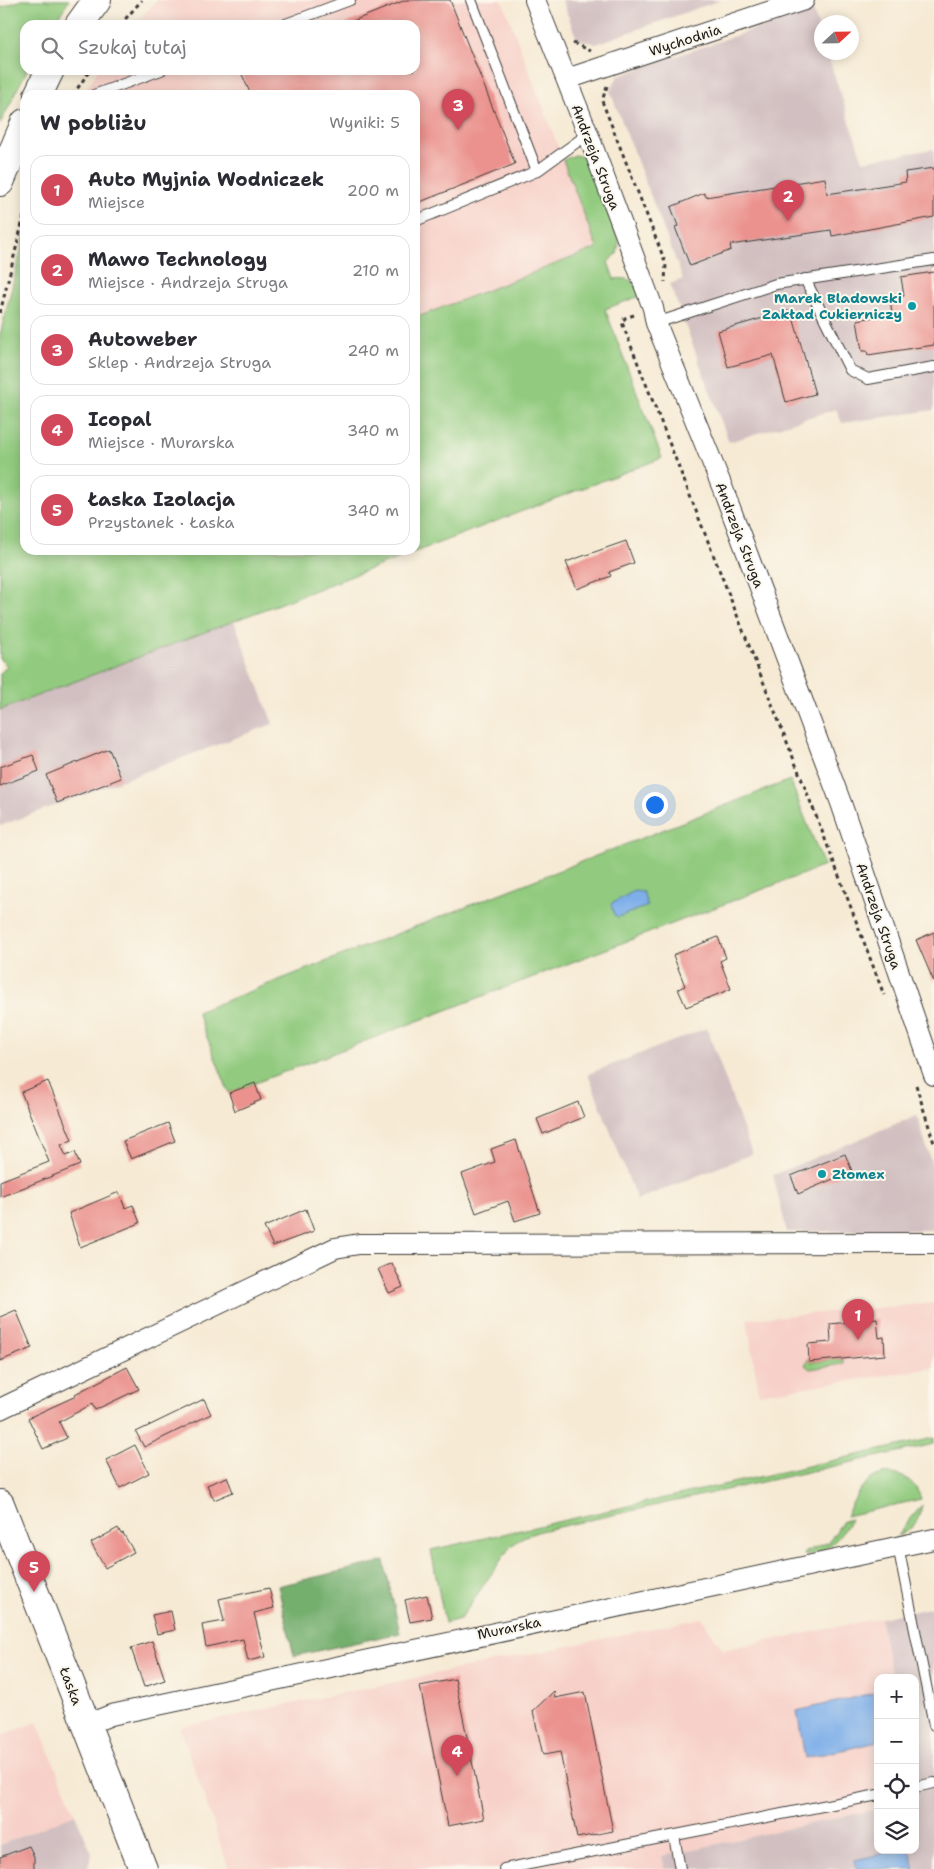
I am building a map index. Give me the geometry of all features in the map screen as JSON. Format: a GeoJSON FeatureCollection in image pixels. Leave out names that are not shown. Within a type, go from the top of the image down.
{"type":"FeatureCollection","features":[{"type":"Feature","properties":{"kind":"main road"},"geometry":{"type":"LineString","coordinates":[[83,20],[97,0]]}},
{"type":"Feature","properties":{"kind":"main road"},"geometry":{"type":"LineString","coordinates":[[40,90],[48,75]]}},
{"type":"Feature","properties":{"kind":"main road"},"geometry":{"type":"LineString","coordinates":[[0,182],[18,149]]}},
{"type":"Feature","properties":{"kind":"main road","name":"Łaska"},"geometry":{"type":"LineString","coordinates":[[0,1504],[143,1869]]}},
{"type":"Feature","properties":{"kind":"street","name":"Andrzeja Struga"},"geometry":{"type":"LineString","coordinates":[[535,0],[588,134],[653,308],[656,323],[723,489],[841,803],[933,1072]]}},
{"type":"Feature","properties":{"kind":"street","name":"Wychodnia"},"geometry":{"type":"LineString","coordinates":[[567,79],[804,0]]}},
{"type":"Feature","properties":{"kind":"street"},"geometry":{"type":"LineString","coordinates":[[0,1409],[335,1248],[359,1244],[934,1243]]}},
{"type":"Feature","properties":{"kind":"street","name":"Murarska"},"geometry":{"type":"LineString","coordinates":[[86,1725],[111,1715],[934,1539]]}},
{"type":"Feature","properties":{"kind":"lane"},"geometry":{"type":"LineString","coordinates":[[296,20],[350,0]]}},
{"type":"Feature","properties":{"kind":"lane"},"geometry":{"type":"LineString","coordinates":[[470,0],[537,171]]}},
{"type":"Feature","properties":{"kind":"lane"},"geometry":{"type":"LineString","coordinates":[[110,90],[148,75]]}},
{"type":"Feature","properties":{"kind":"lane"},"geometry":{"type":"LineString","coordinates":[[420,219],[537,171],[588,134]]}},
{"type":"Feature","properties":{"kind":"lane"},"geometry":{"type":"LineString","coordinates":[[656,323],[776,284],[934,260]]}},
{"type":"Feature","properties":{"kind":"lane"},"geometry":{"type":"LineString","coordinates":[[805,279],[850,370],[868,380],[934,367]]}},
{"type":"Feature","properties":{"kind":"lane"},"geometry":{"type":"LineString","coordinates":[[898,1546],[934,1725]]}},
{"type":"Feature","properties":{"kind":"lane"},"geometry":{"type":"LineString","coordinates":[[919,1786],[934,1783]]}},
{"type":"Feature","properties":{"kind":"lane"},"geometry":{"type":"LineString","coordinates":[[504,1869],[874,1796]]}},
{"type":"Feature","properties":{"kind":"lane"},"geometry":{"type":"LineString","coordinates":[[674,1836],[680,1869]]}},
{"type":"Feature","properties":{"kind":"path"},"geometry":{"type":"LineString","coordinates":[[124,20],[142,0]]}},
{"type":"Feature","properties":{"kind":"path"},"geometry":{"type":"LineString","coordinates":[[76,90],[87,75]]}},
{"type":"Feature","properties":{"kind":"path"},"geometry":{"type":"LineString","coordinates":[[0,313],[20,232]]}},
{"type":"Feature","properties":{"kind":"shaded area"},"geometry":{"type":"Polygon","coordinates":[[[157,0],[502,0],[597,248],[420,316],[420,90],[86,90],[95,75],[420,75],[420,20],[138,20],[157,0]]]}},
{"type":"Feature","properties":{"kind":"shaded area"},"geometry":{"type":"Polygon","coordinates":[[[562,0],[721,0],[596,44],[577,39],[562,0]]]}},
{"type":"Feature","properties":{"kind":"shaded area"},"geometry":{"type":"Polygon","coordinates":[[[813,9],[815,15],[814,60],[829,60],[863,161],[934,149],[934,410],[842,423],[836,409],[729,442],[670,284],[683,279],[610,91],[618,76],[813,9]]]}},
{"type":"Feature","properties":{"kind":"shaded area"},"geometry":{"type":"Polygon","coordinates":[[[234,621],[273,724],[0,826],[0,710],[234,621]]]}},
{"type":"Feature","properties":{"kind":"shaded area"},"geometry":{"type":"Polygon","coordinates":[[[707,1028],[752,1154],[637,1200],[588,1074],[707,1028]]]}},
{"type":"Feature","properties":{"kind":"shaded area"},"geometry":{"type":"Polygon","coordinates":[[[917,1115],[934,1172],[934,1230],[787,1232],[773,1175],[917,1115]]]}},
{"type":"Feature","properties":{"kind":"shaded area"},"geometry":{"type":"Polygon","coordinates":[[[934,1303],[934,1368],[759,1394],[747,1319],[934,1303]]]}},
{"type":"Feature","properties":{"kind":"shaded area"},"geometry":{"type":"Polygon","coordinates":[[[934,1607],[934,1869],[665,1869],[662,1856],[874,1810],[874,1854],[919,1854],[919,1674],[891,1674],[880,1618],[934,1607]]]}},
{"type":"Feature","properties":{"kind":"shaded area"},"geometry":{"type":"Polygon","coordinates":[[[702,1618],[723,1650],[880,1618],[891,1674],[874,1674],[874,1810],[662,1856],[665,1869],[229,1869],[180,1727],[702,1618]]]}},
{"type":"Feature","properties":{"kind":"shaded area"},"geometry":{"type":"Polygon","coordinates":[[[37,1722],[75,1814],[0,1845],[0,1736],[37,1722]]]}},
{"type":"Feature","properties":{"kind":"shaded area"},"geometry":{"type":"Polygon","coordinates":[[[75,1814],[92,1854],[87,1869],[0,1869],[0,1845],[75,1814]]]}},
{"type":"Feature","properties":{"kind":"green space"},"geometry":{"type":"Polygon","coordinates":[[[21,0],[69,0],[57,20],[20,20],[20,75],[24,75],[0,124],[0,8],[21,0]]]}},
{"type":"Feature","properties":{"kind":"green space"},"geometry":{"type":"Polygon","coordinates":[[[575,155],[586,158],[619,242],[617,254],[608,262],[614,279],[631,281],[640,296],[605,309],[662,458],[420,550],[420,316],[597,248],[563,160],[575,155]]]}},
{"type":"Feature","properties":{"kind":"green space"},"geometry":{"type":"Polygon","coordinates":[[[20,255],[20,555],[407,555],[0,710],[0,674],[7,666],[0,659],[0,335],[20,255]]]}},
{"type":"Feature","properties":{"kind":"green space"},"geometry":{"type":"Polygon","coordinates":[[[790,780],[824,866],[229,1093],[197,1012],[790,780]]]}},
{"type":"Feature","properties":{"kind":"green space"},"geometry":{"type":"Polygon","coordinates":[[[809,1358],[810,1362],[843,1359],[843,1364],[810,1369],[805,1365],[809,1358]]]}},
{"type":"Feature","properties":{"kind":"green space"},"geometry":{"type":"Polygon","coordinates":[[[934,1438],[934,1444],[540,1531],[523,1537],[510,1547],[460,1619],[445,1623],[431,1550],[934,1438]]]}},
{"type":"Feature","properties":{"kind":"green space"},"geometry":{"type":"Polygon","coordinates":[[[886,1473],[904,1477],[916,1488],[921,1499],[846,1516],[865,1484],[871,1479],[886,1473]]]}},
{"type":"Feature","properties":{"kind":"green space"},"geometry":{"type":"Polygon","coordinates":[[[922,1505],[914,1525],[897,1536],[922,1505]]]}},
{"type":"Feature","properties":{"kind":"green space"},"geometry":{"type":"Polygon","coordinates":[[[851,1519],[838,1538],[826,1548],[804,1555],[805,1552],[829,1542],[843,1521],[851,1519]]]}},
{"type":"Feature","properties":{"kind":"green space"},"geometry":{"type":"Polygon","coordinates":[[[384,1561],[400,1633],[294,1656],[278,1586],[384,1561]]]}},
{"type":"Feature","properties":{"kind":"water"},"geometry":{"type":"Polygon","coordinates":[[[634,891],[643,892],[648,906],[618,917],[614,915],[611,904],[634,891]]]}},
{"type":"Feature","properties":{"kind":"water"},"geometry":{"type":"Polygon","coordinates":[[[874,1693],[874,1743],[805,1758],[797,1711],[874,1693]]]}},
{"type":"Feature","properties":{"kind":"water"},"geometry":{"type":"Polygon","coordinates":[[[881,1854],[911,1854],[915,1869],[856,1869],[855,1860],[881,1854]]]}},
{"type":"Feature","properties":{"kind":"building"},"geometry":{"type":"Polygon","coordinates":[[[406,0],[450,0],[515,164],[420,202],[420,90],[249,90],[242,75],[420,75],[420,20],[355,20],[406,0]]]}},
{"type":"Feature","properties":{"kind":"building"},"geometry":{"type":"Polygon","coordinates":[[[934,168],[934,217],[832,236],[831,230],[730,245],[731,250],[690,266],[675,227],[678,226],[671,207],[704,193],[706,197],[825,178],[827,194],[906,182],[905,172],[934,168]]]}},
{"type":"Feature","properties":{"kind":"building","name":"Marek Bladowski Zakład Cukierniczy"},"geometry":{"type":"Polygon","coordinates":[[[934,272],[934,345],[868,355],[867,351],[862,351],[857,320],[892,314],[890,298],[904,296],[901,277],[934,272]]]}},
{"type":"Feature","properties":{"kind":"building"},"geometry":{"type":"Polygon","coordinates":[[[791,310],[815,394],[786,402],[773,355],[728,367],[718,331],[791,310]]]}},
{"type":"Feature","properties":{"kind":"building"},"geometry":{"type":"Polygon","coordinates":[[[626,541],[634,563],[609,572],[611,576],[577,589],[566,562],[626,541]]]}},
{"type":"Feature","properties":{"kind":"building"},"geometry":{"type":"Polygon","coordinates":[[[109,749],[121,778],[57,803],[46,775],[109,749]]]}},
{"type":"Feature","properties":{"kind":"building"},"geometry":{"type":"Polygon","coordinates":[[[33,755],[39,771],[0,786],[0,767],[33,755]]]}},
{"type":"Feature","properties":{"kind":"building"},"geometry":{"type":"Polygon","coordinates":[[[934,932],[934,982],[916,940],[934,932]]]}},
{"type":"Feature","properties":{"kind":"building"},"geometry":{"type":"Polygon","coordinates":[[[718,937],[726,958],[720,961],[731,989],[686,1007],[678,989],[685,986],[673,955],[718,937]]]}},
{"type":"Feature","properties":{"kind":"building"},"geometry":{"type":"Polygon","coordinates":[[[48,1081],[72,1140],[61,1145],[66,1156],[75,1152],[80,1165],[0,1197],[0,1181],[49,1162],[21,1092],[48,1081]]]}},
{"type":"Feature","properties":{"kind":"building"},"geometry":{"type":"Polygon","coordinates":[[[255,1083],[261,1100],[235,1111],[229,1093],[255,1083]]]}},
{"type":"Feature","properties":{"kind":"building"},"geometry":{"type":"Polygon","coordinates":[[[578,1102],[584,1117],[543,1134],[537,1119],[578,1102]]]}},
{"type":"Feature","properties":{"kind":"building"},"geometry":{"type":"Polygon","coordinates":[[[168,1123],[175,1141],[131,1159],[123,1141],[168,1123]]]}},
{"type":"Feature","properties":{"kind":"building"},"geometry":{"type":"Polygon","coordinates":[[[516,1140],[540,1213],[515,1221],[508,1201],[476,1213],[462,1174],[495,1162],[491,1149],[516,1140]]]}},
{"type":"Feature","properties":{"kind":"building","name":"Złomex"},"geometry":{"type":"Polygon","coordinates":[[[845,1154],[852,1171],[798,1194],[791,1176],[845,1154]]]}},
{"type":"Feature","properties":{"kind":"building"},"geometry":{"type":"Polygon","coordinates":[[[119,1192],[125,1208],[133,1205],[140,1223],[80,1247],[69,1213],[119,1192]]]}},
{"type":"Feature","properties":{"kind":"building"},"geometry":{"type":"Polygon","coordinates":[[[306,1209],[314,1231],[273,1246],[264,1227],[306,1209]]]}},
{"type":"Feature","properties":{"kind":"building"},"geometry":{"type":"Polygon","coordinates":[[[392,1263],[403,1287],[389,1293],[378,1269],[392,1263]]]}},
{"type":"Feature","properties":{"kind":"building"},"geometry":{"type":"Polygon","coordinates":[[[16,1310],[32,1348],[0,1361],[0,1317],[16,1310]]]}},
{"type":"Feature","properties":{"kind":"building"},"geometry":{"type":"Polygon","coordinates":[[[877,1319],[879,1338],[884,1337],[885,1355],[809,1362],[808,1344],[831,1342],[830,1324],[877,1319]]]}},
{"type":"Feature","properties":{"kind":"building"},"geometry":{"type":"Polygon","coordinates":[[[127,1367],[139,1389],[95,1410],[92,1404],[59,1422],[67,1438],[43,1449],[28,1418],[76,1396],[75,1394],[127,1367]]]}},
{"type":"Feature","properties":{"kind":"building"},"geometry":{"type":"Polygon","coordinates":[[[204,1399],[211,1414],[144,1447],[136,1432],[204,1399]]]}},
{"type":"Feature","properties":{"kind":"building"},"geometry":{"type":"Polygon","coordinates":[[[135,1445],[149,1473],[120,1488],[106,1460],[135,1445]]]}},
{"type":"Feature","properties":{"kind":"building"},"geometry":{"type":"Polygon","coordinates":[[[227,1477],[233,1492],[214,1500],[207,1485],[227,1477]]]}},
{"type":"Feature","properties":{"kind":"building"},"geometry":{"type":"Polygon","coordinates":[[[118,1528],[134,1552],[105,1568],[91,1543],[118,1528]]]}},
{"type":"Feature","properties":{"kind":"building"},"geometry":{"type":"Polygon","coordinates":[[[269,1588],[274,1608],[254,1613],[265,1657],[248,1661],[243,1639],[206,1647],[202,1625],[224,1621],[219,1599],[269,1588]]]}},
{"type":"Feature","properties":{"kind":"building"},"geometry":{"type":"Polygon","coordinates":[[[427,1595],[432,1618],[410,1622],[405,1600],[427,1595]]]}},
{"type":"Feature","properties":{"kind":"building"},"geometry":{"type":"Polygon","coordinates":[[[171,1611],[175,1630],[157,1634],[152,1615],[171,1611]]]}},
{"type":"Feature","properties":{"kind":"building"},"geometry":{"type":"Polygon","coordinates":[[[152,1641],[165,1680],[144,1687],[131,1648],[152,1641]]]}},
{"type":"Feature","properties":{"kind":"building"},"geometry":{"type":"Polygon","coordinates":[[[455,1679],[484,1819],[448,1826],[420,1686],[455,1679]]]}},
{"type":"Feature","properties":{"kind":"building"},"geometry":{"type":"Polygon","coordinates":[[[554,1691],[555,1698],[585,1692],[613,1831],[577,1838],[560,1752],[543,1755],[533,1711],[554,1691]]]}},
{"type":"Feature","properties":{"kind":"building"},"geometry":{"type":"Polygon","coordinates":[[[29,1846],[34,1857],[34,1869],[0,1869],[0,1857],[29,1846]]]}},
{"type":"Feature","properties":{"kind":"place","name":"Autoweber"},"geometry":{"type":"Point","coordinates":[458,130]}},
{"type":"Feature","properties":{"kind":"place","name":"Mawo Technology"},"geometry":{"type":"Point","coordinates":[788,221]}},
{"type":"Feature","properties":{"kind":"place","name":"Marek Bladowski Zakład Cukierniczy"},"geometry":{"type":"Point","coordinates":[912,306]}},
{"type":"Feature","properties":{"kind":"place","name":"Złomex"},"geometry":{"type":"Point","coordinates":[822,1174]}},
{"type":"Feature","properties":{"kind":"place","name":"Auto Myjnia Wodniczek"},"geometry":{"type":"Point","coordinates":[858,1340]}},
{"type":"Feature","properties":{"kind":"place","name":"Łaska Izolacja"},"geometry":{"type":"Point","coordinates":[34,1592]}},
{"type":"Feature","properties":{"kind":"place","name":"Icopal"},"geometry":{"type":"Point","coordinates":[457,1776]}}]}
